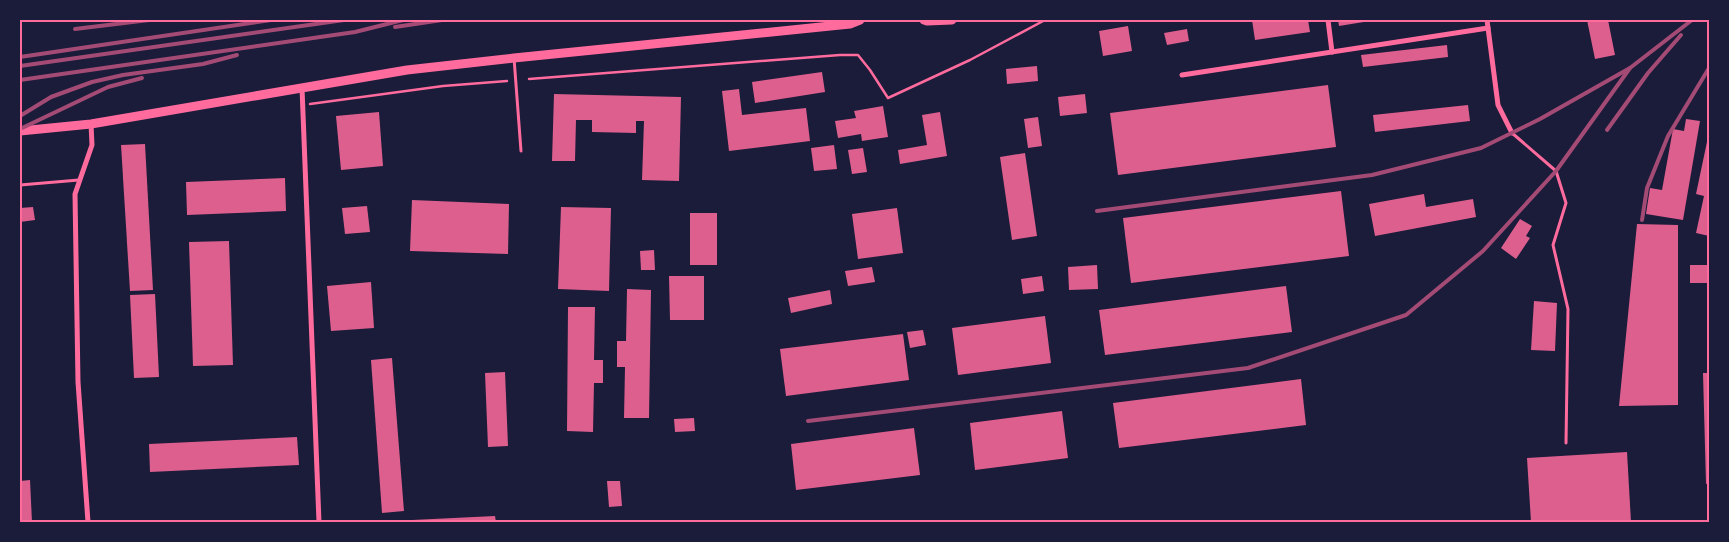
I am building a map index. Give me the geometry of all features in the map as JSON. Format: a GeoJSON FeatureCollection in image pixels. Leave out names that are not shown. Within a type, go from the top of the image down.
{"type":"FeatureCollection","features":[{"type":"Feature","properties":{"kind":"main road"},"geometry":{"type":"LineString","coordinates":[[20,131],[91,124],[407,70],[850,24],[860,20]]}},
{"type":"Feature","properties":{"kind":"main road"},"geometry":{"type":"LineString","coordinates":[[924,20],[952,20]]}},
{"type":"Feature","properties":{"kind":"street"},"geometry":{"type":"LineString","coordinates":[[1328,20],[1332,52]]}},
{"type":"Feature","properties":{"kind":"street"},"geometry":{"type":"LineString","coordinates":[[1487,20],[1498,105],[1512,133]]}},
{"type":"Feature","properties":{"kind":"street"},"geometry":{"type":"LineString","coordinates":[[1182,75],[1488,28]]}},
{"type":"Feature","properties":{"kind":"street"},"geometry":{"type":"LineString","coordinates":[[302,88],[319,522]]}},
{"type":"Feature","properties":{"kind":"street"},"geometry":{"type":"LineString","coordinates":[[88,522],[78,372],[75,194],[92,145],[91,124]]}},
{"type":"Feature","properties":{"kind":"lane"},"geometry":{"type":"LineString","coordinates":[[514,58],[521,150]]}},
{"type":"Feature","properties":{"kind":"lane"},"geometry":{"type":"LineString","coordinates":[[1512,133],[1556,171],[1566,203],[1553,245],[1568,309],[1566,444]]}},
{"type":"Feature","properties":{"kind":"lane"},"geometry":{"type":"LineString","coordinates":[[20,185],[80,180]]}},
{"type":"Feature","properties":{"kind":"path"},"geometry":{"type":"LineString","coordinates":[[529,79],[858,55],[888,98],[970,60],[1045,20]]}},
{"type":"Feature","properties":{"kind":"path"},"geometry":{"type":"LineString","coordinates":[[302,105],[443,86],[507,81]]}},
{"type":"Feature","properties":{"kind":"building"},"geometry":{"type":"Polygon","coordinates":[[[1252,20],[1308,20],[1310,32],[1255,40],[1252,20]]]}},
{"type":"Feature","properties":{"kind":"building"},"geometry":{"type":"Polygon","coordinates":[[[1338,20],[1370,20],[1370,21],[1339,26],[1338,20]]]}},
{"type":"Feature","properties":{"kind":"building"},"geometry":{"type":"Polygon","coordinates":[[[1587,20],[1608,20],[1615,55],[1595,59],[1587,20]]]}},
{"type":"Feature","properties":{"kind":"building"},"geometry":{"type":"Polygon","coordinates":[[[1128,26],[1132,51],[1103,56],[1099,31],[1128,26]]]}},
{"type":"Feature","properties":{"kind":"building"},"geometry":{"type":"Polygon","coordinates":[[[1187,29],[1189,41],[1167,45],[1164,33],[1187,29]]]}},
{"type":"Feature","properties":{"kind":"building"},"geometry":{"type":"Polygon","coordinates":[[[1447,45],[1448,57],[1363,67],[1361,55],[1447,45]]]}},
{"type":"Feature","properties":{"kind":"building"},"geometry":{"type":"Polygon","coordinates":[[[1037,66],[1038,81],[1007,84],[1006,69],[1037,66]]]}},
{"type":"Feature","properties":{"kind":"building"},"geometry":{"type":"Polygon","coordinates":[[[822,72],[825,92],[755,103],[752,82],[822,72]]]}},
{"type":"Feature","properties":{"kind":"building"},"geometry":{"type":"Polygon","coordinates":[[[1328,85],[1336,147],[1118,175],[1110,113],[1328,85]]]}},
{"type":"Feature","properties":{"kind":"building"},"geometry":{"type":"Polygon","coordinates":[[[739,89],[742,115],[806,108],[810,141],[729,151],[722,91],[739,89]]]}},
{"type":"Feature","properties":{"kind":"building"},"geometry":{"type":"Polygon","coordinates":[[[554,94],[681,97],[679,181],[642,180],[644,121],[636,121],[636,133],[592,132],[592,120],[576,120],[575,161],[552,161],[554,94]]]}},
{"type":"Feature","properties":{"kind":"building"},"geometry":{"type":"Polygon","coordinates":[[[1085,94],[1087,113],[1060,116],[1058,97],[1085,94]]]}},
{"type":"Feature","properties":{"kind":"building"},"geometry":{"type":"Polygon","coordinates":[[[1468,105],[1470,121],[1375,132],[1373,115],[1468,105]]]}},
{"type":"Feature","properties":{"kind":"building"},"geometry":{"type":"Polygon","coordinates":[[[883,106],[888,137],[862,141],[861,134],[838,138],[835,121],[856,118],[854,111],[883,106]]]}},
{"type":"Feature","properties":{"kind":"building"},"geometry":{"type":"Polygon","coordinates":[[[379,112],[383,166],[341,170],[336,116],[379,112]]]}},
{"type":"Feature","properties":{"kind":"building"},"geometry":{"type":"Polygon","coordinates":[[[940,112],[947,156],[900,164],[898,150],[927,145],[922,115],[940,112]]]}},
{"type":"Feature","properties":{"kind":"building"},"geometry":{"type":"Polygon","coordinates":[[[1038,117],[1042,146],[1028,148],[1024,119],[1038,117]]]}},
{"type":"Feature","properties":{"kind":"building"},"geometry":{"type":"Polygon","coordinates":[[[1686,119],[1700,121],[1683,220],[1646,214],[1650,188],[1662,190],[1673,129],[1684,131],[1686,119]]]}},
{"type":"Feature","properties":{"kind":"building"},"geometry":{"type":"Polygon","coordinates":[[[1708,137],[1709,236],[1696,233],[1704,196],[1696,194],[1708,137]]]}},
{"type":"Feature","properties":{"kind":"building"},"geometry":{"type":"Polygon","coordinates":[[[145,144],[153,290],[130,291],[121,145],[145,144]]]}},
{"type":"Feature","properties":{"kind":"building"},"geometry":{"type":"Polygon","coordinates":[[[834,145],[837,169],[814,171],[811,148],[834,145]]]}},
{"type":"Feature","properties":{"kind":"building"},"geometry":{"type":"Polygon","coordinates":[[[863,148],[867,172],[852,174],[848,150],[863,148]]]}},
{"type":"Feature","properties":{"kind":"building"},"geometry":{"type":"Polygon","coordinates":[[[1025,153],[1037,236],[1012,240],[1000,157],[1025,153]]]}},
{"type":"Feature","properties":{"kind":"building"},"geometry":{"type":"Polygon","coordinates":[[[285,178],[286,211],[187,215],[186,182],[285,178]]]}},
{"type":"Feature","properties":{"kind":"building"},"geometry":{"type":"Polygon","coordinates":[[[1341,191],[1349,256],[1131,283],[1123,218],[1341,191]]]}},
{"type":"Feature","properties":{"kind":"building"},"geometry":{"type":"Polygon","coordinates":[[[1424,194],[1426,207],[1473,199],[1476,217],[1375,236],[1369,204],[1424,194]]]}},
{"type":"Feature","properties":{"kind":"building"},"geometry":{"type":"Polygon","coordinates":[[[412,200],[509,204],[508,254],[410,251],[412,200]]]}},
{"type":"Feature","properties":{"kind":"building"},"geometry":{"type":"Polygon","coordinates":[[[367,206],[370,232],[345,234],[342,208],[367,206]]]}},
{"type":"Feature","properties":{"kind":"building"},"geometry":{"type":"Polygon","coordinates":[[[33,207],[35,220],[20,222],[20,208],[33,207]]]}},
{"type":"Feature","properties":{"kind":"building"},"geometry":{"type":"Polygon","coordinates":[[[561,207],[611,208],[609,291],[558,289],[561,207]]]}},
{"type":"Feature","properties":{"kind":"building"},"geometry":{"type":"Polygon","coordinates":[[[897,208],[903,253],[858,259],[852,214],[897,208]]]}},
{"type":"Feature","properties":{"kind":"building"},"geometry":{"type":"Polygon","coordinates":[[[690,213],[717,213],[717,265],[690,265],[690,213]]]}},
{"type":"Feature","properties":{"kind":"building"},"geometry":{"type":"Polygon","coordinates":[[[1520,219],[1532,226],[1526,236],[1530,238],[1516,259],[1501,248],[1520,219]]]}},
{"type":"Feature","properties":{"kind":"building"},"geometry":{"type":"Polygon","coordinates":[[[1637,224],[1678,225],[1678,405],[1619,406],[1637,224]]]}},
{"type":"Feature","properties":{"kind":"building"},"geometry":{"type":"Polygon","coordinates":[[[229,241],[233,365],[193,366],[189,242],[229,241]]]}},
{"type":"Feature","properties":{"kind":"building"},"geometry":{"type":"Polygon","coordinates":[[[654,250],[655,270],[641,270],[640,251],[654,250]]]}},
{"type":"Feature","properties":{"kind":"building"},"geometry":{"type":"Polygon","coordinates":[[[1097,265],[1098,289],[1069,290],[1068,267],[1097,265]]]}},
{"type":"Feature","properties":{"kind":"building"},"geometry":{"type":"Polygon","coordinates":[[[1690,265],[1709,265],[1709,283],[1690,283],[1690,265]]]}},
{"type":"Feature","properties":{"kind":"building"},"geometry":{"type":"Polygon","coordinates":[[[872,267],[875,282],[848,286],[845,271],[872,267]]]}},
{"type":"Feature","properties":{"kind":"building"},"geometry":{"type":"Polygon","coordinates":[[[669,276],[704,276],[704,320],[670,320],[669,276]]]}},
{"type":"Feature","properties":{"kind":"building"},"geometry":{"type":"Polygon","coordinates":[[[1042,276],[1044,291],[1023,294],[1021,279],[1042,276]]]}},
{"type":"Feature","properties":{"kind":"building"},"geometry":{"type":"Polygon","coordinates":[[[371,282],[374,328],[331,331],[327,286],[371,282]]]}},
{"type":"Feature","properties":{"kind":"building"},"geometry":{"type":"Polygon","coordinates":[[[1286,286],[1292,332],[1105,355],[1099,310],[1286,286]]]}},
{"type":"Feature","properties":{"kind":"building"},"geometry":{"type":"Polygon","coordinates":[[[627,289],[651,290],[649,418],[624,418],[625,367],[617,367],[617,341],[626,341],[627,289]]]}},
{"type":"Feature","properties":{"kind":"building"},"geometry":{"type":"Polygon","coordinates":[[[830,290],[832,304],[791,313],[788,298],[830,290]]]}},
{"type":"Feature","properties":{"kind":"building"},"geometry":{"type":"Polygon","coordinates":[[[155,294],[159,377],[134,378],[130,295],[155,294]]]}},
{"type":"Feature","properties":{"kind":"building"},"geometry":{"type":"Polygon","coordinates":[[[1534,301],[1557,303],[1555,351],[1531,350],[1534,301]]]}},
{"type":"Feature","properties":{"kind":"building"},"geometry":{"type":"Polygon","coordinates":[[[568,307],[595,307],[594,360],[603,360],[603,383],[594,383],[593,432],[567,431],[568,307]]]}},
{"type":"Feature","properties":{"kind":"building"},"geometry":{"type":"Polygon","coordinates":[[[1045,316],[1051,363],[958,375],[952,328],[1045,316]]]}},
{"type":"Feature","properties":{"kind":"building"},"geometry":{"type":"Polygon","coordinates":[[[923,330],[926,345],[910,348],[907,332],[923,330]]]}},
{"type":"Feature","properties":{"kind":"building"},"geometry":{"type":"Polygon","coordinates":[[[903,334],[909,380],[786,396],[780,349],[903,334]]]}},
{"type":"Feature","properties":{"kind":"building"},"geometry":{"type":"Polygon","coordinates":[[[392,358],[404,511],[382,513],[371,360],[392,358]]]}},
{"type":"Feature","properties":{"kind":"building"},"geometry":{"type":"Polygon","coordinates":[[[505,372],[508,446],[488,447],[485,373],[505,372]]]}},
{"type":"Feature","properties":{"kind":"building"},"geometry":{"type":"Polygon","coordinates":[[[1703,373],[1709,373],[1709,483],[1706,484],[1703,373]]]}},
{"type":"Feature","properties":{"kind":"building"},"geometry":{"type":"Polygon","coordinates":[[[1301,379],[1306,425],[1119,448],[1113,403],[1301,379]]]}},
{"type":"Feature","properties":{"kind":"building"},"geometry":{"type":"Polygon","coordinates":[[[1062,411],[1068,458],[975,470],[970,423],[1062,411]]]}},
{"type":"Feature","properties":{"kind":"building"},"geometry":{"type":"Polygon","coordinates":[[[694,418],[695,431],[675,432],[674,419],[694,418]]]}},
{"type":"Feature","properties":{"kind":"building"},"geometry":{"type":"Polygon","coordinates":[[[914,428],[920,475],[796,490],[791,444],[914,428]]]}},
{"type":"Feature","properties":{"kind":"building"},"geometry":{"type":"Polygon","coordinates":[[[297,437],[299,465],[150,472],[149,444],[297,437]]]}},
{"type":"Feature","properties":{"kind":"building"},"geometry":{"type":"Polygon","coordinates":[[[1627,452],[1631,522],[1531,522],[1527,458],[1627,452]]]}},
{"type":"Feature","properties":{"kind":"building"},"geometry":{"type":"Polygon","coordinates":[[[30,480],[32,522],[20,522],[20,481],[30,480]]]}},
{"type":"Feature","properties":{"kind":"building"},"geometry":{"type":"Polygon","coordinates":[[[607,481],[620,481],[622,506],[609,507],[607,481]]]}},
{"type":"Feature","properties":{"kind":"building"},"geometry":{"type":"Polygon","coordinates":[[[495,516],[496,522],[412,522],[412,520],[495,516]]]}},
{"type":"Feature","properties":{"kind":"railway"},"geometry":{"type":"LineString","coordinates":[[75,29],[149,20]]}},
{"type":"Feature","properties":{"kind":"railway"},"geometry":{"type":"LineString","coordinates":[[20,57],[271,20]]}},
{"type":"Feature","properties":{"kind":"railway"},"geometry":{"type":"LineString","coordinates":[[20,66],[344,20]]}},
{"type":"Feature","properties":{"kind":"railway"},"geometry":{"type":"LineString","coordinates":[[20,80],[355,32],[403,20]]}},
{"type":"Feature","properties":{"kind":"railway"},"geometry":{"type":"LineString","coordinates":[[395,27],[442,20]]}},
{"type":"Feature","properties":{"kind":"railway"},"geometry":{"type":"LineString","coordinates":[[1097,211],[1372,175],[1481,148],[1540,119],[1630,68],[1692,20]]}},
{"type":"Feature","properties":{"kind":"railway"},"geometry":{"type":"LineString","coordinates":[[1607,130],[1648,73],[1681,35]]}},
{"type":"Feature","properties":{"kind":"railway"},"geometry":{"type":"LineString","coordinates":[[20,116],[51,97],[92,82],[123,75],[203,64],[237,55]]}},
{"type":"Feature","properties":{"kind":"railway"},"geometry":{"type":"LineString","coordinates":[[808,421],[1248,368],[1406,315],[1483,251],[1556,171],[1630,68]]}},
{"type":"Feature","properties":{"kind":"railway"},"geometry":{"type":"LineString","coordinates":[[1642,220],[1647,188],[1668,136],[1709,68]]}},
{"type":"Feature","properties":{"kind":"railway"},"geometry":{"type":"LineString","coordinates":[[20,129],[108,87],[142,78]]}}]}
